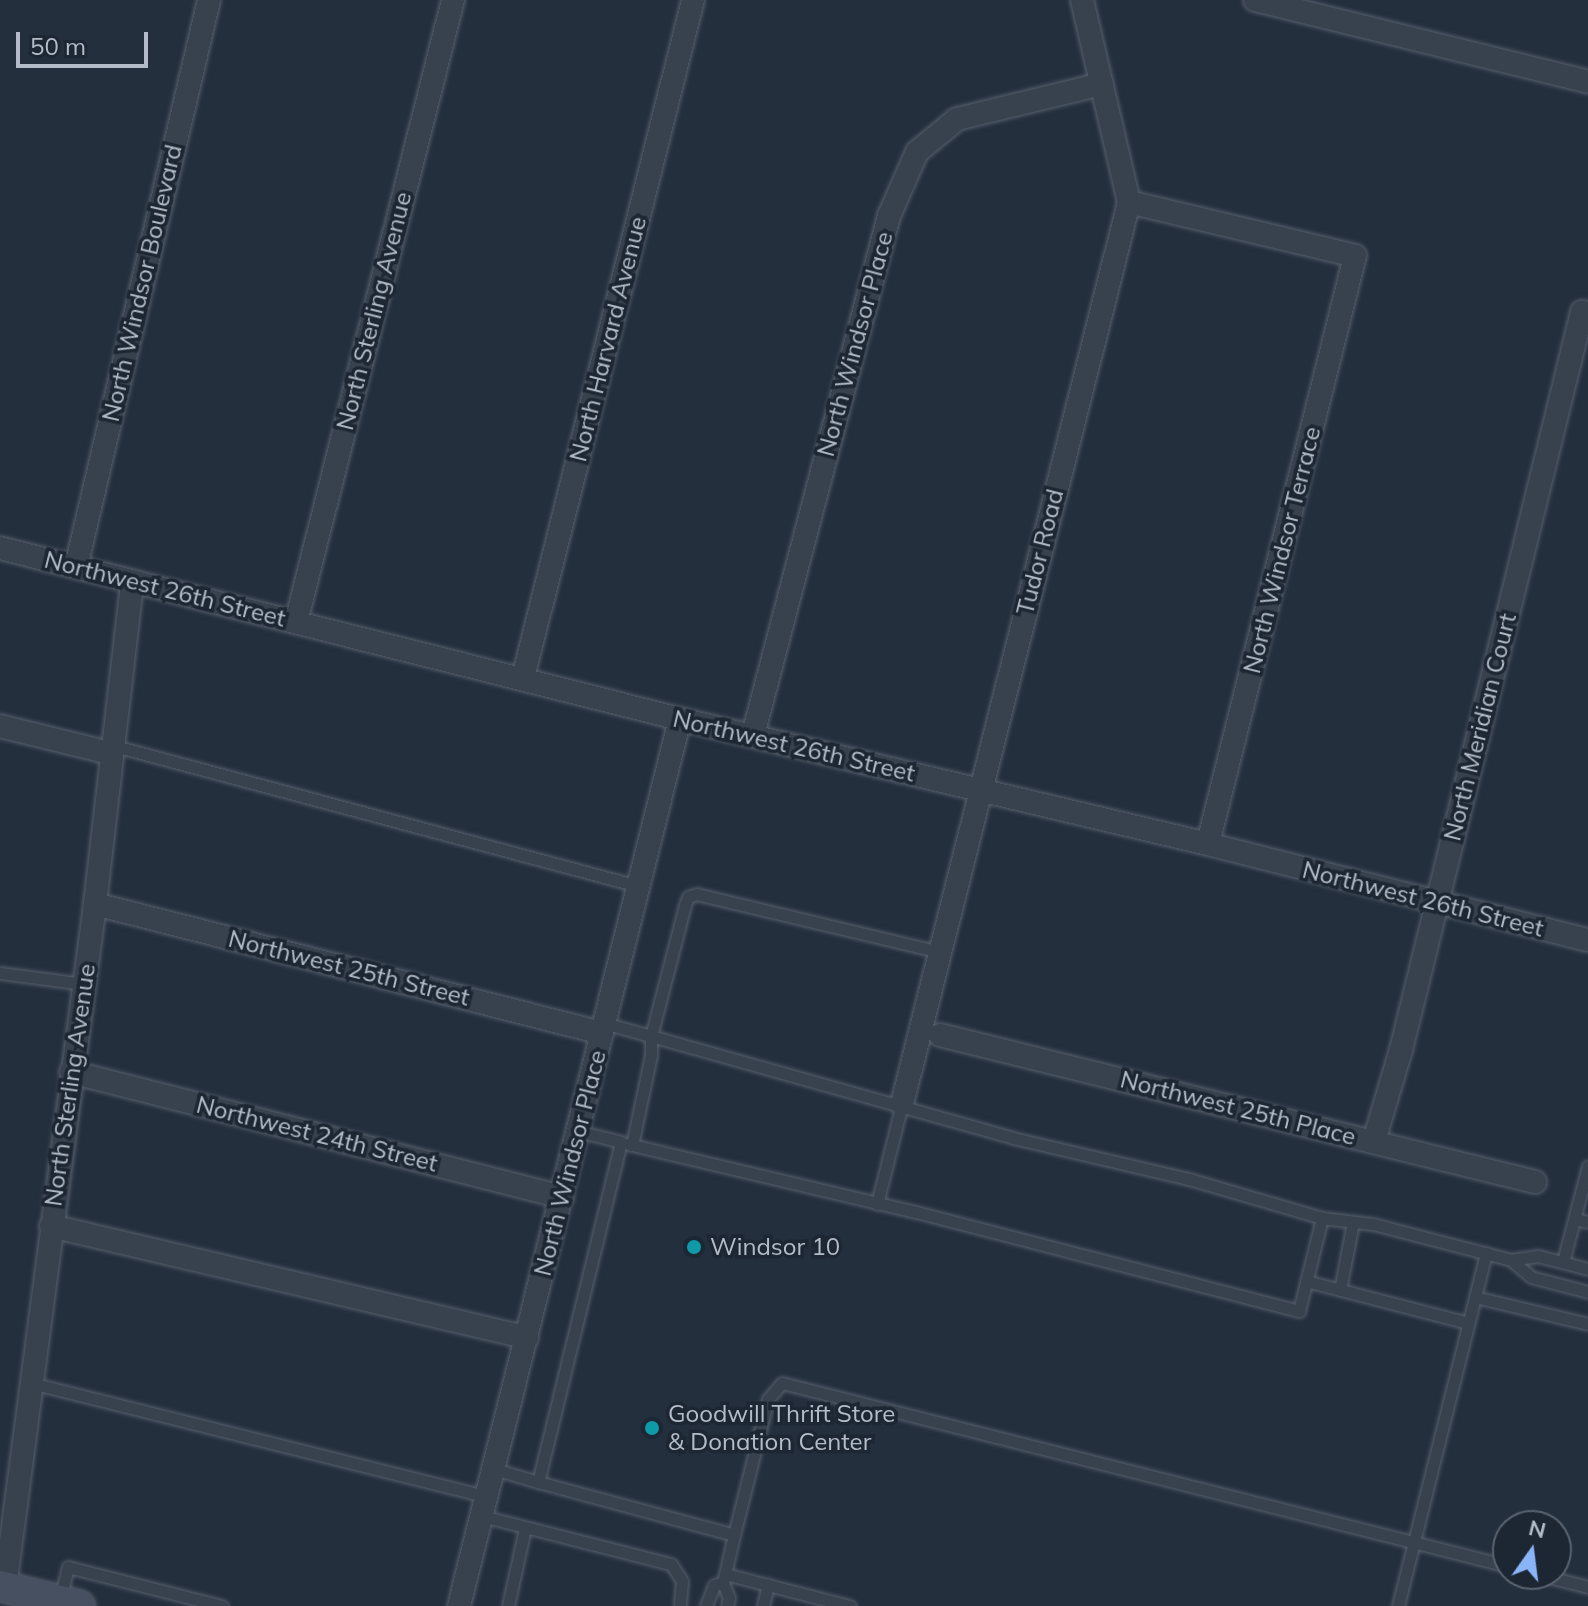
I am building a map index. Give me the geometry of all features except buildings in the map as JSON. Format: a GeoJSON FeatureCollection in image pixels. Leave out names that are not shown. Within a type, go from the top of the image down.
{"type":"FeatureCollection","features":[{"type":"Feature","properties":{"kind":"main road"},"geometry":{"type":"LineString","coordinates":[[2,1587],[70,1604]]}},
{"type":"Feature","properties":{"kind":"street","name":"North Windsor Boulevard"},"geometry":{"type":"LineString","coordinates":[[76,567],[209,0]]}},
{"type":"Feature","properties":{"kind":"street","name":"North Sterling Avenue"},"geometry":{"type":"LineString","coordinates":[[296,622],[453,0]]}},
{"type":"Feature","properties":{"kind":"street","name":"North Harvard Avenue"},"geometry":{"type":"LineString","coordinates":[[523,678],[693,0]]}},
{"type":"Feature","properties":{"kind":"street"},"geometry":{"type":"LineString","coordinates":[[1255,0],[1588,82]]}},
{"type":"Feature","properties":{"kind":"street","name":"Tudor Road"},"geometry":{"type":"LineString","coordinates":[[902,1104],[1129,202],[1087,1]]}},
{"type":"Feature","properties":{"kind":"street","name":"North Windsor Place"},"geometry":{"type":"LineString","coordinates":[[753,735],[889,216],[917,152],[957,119],[1102,84]]}},
{"type":"Feature","properties":{"kind":"street","name":"North Windsor Terrace"},"geometry":{"type":"LineString","coordinates":[[1129,202],[1355,256],[1208,844]]}},
{"type":"Feature","properties":{"kind":"street","name":"North Meridian Court"},"geometry":{"type":"LineString","coordinates":[[1374,1141],[1401,1050],[1585,312]]}},
{"type":"Feature","properties":{"kind":"street","name":"Northwest 26th Street"},"geometry":{"type":"LineString","coordinates":[[0,548],[680,719],[1208,844],[1588,940]]}},
{"type":"Feature","properties":{"kind":"street","name":"North Sterling Avenue"},"geometry":{"type":"LineString","coordinates":[[2,1587],[95,904],[132,582]]}},
{"type":"Feature","properties":{"kind":"street","name":"North Windsor Place"},"geometry":{"type":"LineString","coordinates":[[459,1606],[680,719]]}},
{"type":"Feature","properties":{"kind":"street"},"geometry":{"type":"LineString","coordinates":[[0,726],[111,749]]}},
{"type":"Feature","properties":{"kind":"street","name":"Northwest 25th Street"},"geometry":{"type":"LineString","coordinates":[[95,904],[603,1028]]}},
{"type":"Feature","properties":{"kind":"street","name":"Northwest 25th Place"},"geometry":{"type":"LineString","coordinates":[[940,1035],[1535,1182]]}},
{"type":"Feature","properties":{"kind":"street","name":"Northwest 24th Street"},"geometry":{"type":"LineString","coordinates":[[71,1072],[562,1197]]}},
{"type":"Feature","properties":{"kind":"street"},"geometry":{"type":"LineString","coordinates":[[51,1226],[527,1338]]}},
{"type":"Feature","properties":{"kind":"lane"},"geometry":{"type":"LineString","coordinates":[[111,749],[638,886]]}},
{"type":"Feature","properties":{"kind":"lane"},"geometry":{"type":"LineString","coordinates":[[538,1482],[651,1055],[651,1036],[688,897],[697,894],[942,944]]}},
{"type":"Feature","properties":{"kind":"lane"},"geometry":{"type":"LineString","coordinates":[[0,973],[84,984]]}},
{"type":"Feature","properties":{"kind":"lane"},"geometry":{"type":"LineString","coordinates":[[603,1028],[651,1036],[902,1104],[1013,1138],[1189,1179],[1322,1218],[1353,1222],[1511,1260],[1538,1256],[1588,1269]]}},
{"type":"Feature","properties":{"kind":"lane"},"geometry":{"type":"LineString","coordinates":[[877,1204],[902,1104]]}},
{"type":"Feature","properties":{"kind":"lane"},"geometry":{"type":"LineString","coordinates":[[578,1131],[1299,1311],[1322,1218]]}},
{"type":"Feature","properties":{"kind":"lane"},"geometry":{"type":"LineString","coordinates":[[1563,1262],[1588,1166]]}},
{"type":"Feature","properties":{"kind":"lane"},"geometry":{"type":"LineString","coordinates":[[1574,1219],[1588,1222]]}},
{"type":"Feature","properties":{"kind":"lane"},"geometry":{"type":"LineString","coordinates":[[1340,1290],[1353,1222]]}},
{"type":"Feature","properties":{"kind":"lane"},"geometry":{"type":"LineString","coordinates":[[1398,1606],[1486,1253]]}},
{"type":"Feature","properties":{"kind":"lane"},"geometry":{"type":"LineString","coordinates":[[1511,1260],[1531,1277],[1588,1292]]}},
{"type":"Feature","properties":{"kind":"lane"},"geometry":{"type":"LineString","coordinates":[[1306,1281],[1468,1323]]}},
{"type":"Feature","properties":{"kind":"lane"},"geometry":{"type":"LineString","coordinates":[[1475,1297],[1588,1324]]}},
{"type":"Feature","properties":{"kind":"lane"},"geometry":{"type":"LineString","coordinates":[[31,1383],[484,1507],[525,1528],[671,1564],[682,1581],[680,1606]]}},
{"type":"Feature","properties":{"kind":"lane"},"geometry":{"type":"LineString","coordinates":[[727,1606],[729,1598],[724,1578],[734,1535],[768,1399],[782,1383],[1492,1562]]}},
{"type":"Feature","properties":{"kind":"lane"},"geometry":{"type":"LineString","coordinates":[[494,1469],[734,1535]]}},
{"type":"Feature","properties":{"kind":"lane"},"geometry":{"type":"LineString","coordinates":[[508,1606],[525,1528]]}},
{"type":"Feature","properties":{"kind":"lane"},"geometry":{"type":"LineString","coordinates":[[70,1604],[68,1567],[222,1606]]}},
{"type":"Feature","properties":{"kind":"lane"},"geometry":{"type":"LineString","coordinates":[[706,1606],[714,1585],[724,1578],[768,1585],[850,1606]]}},
{"type":"Feature","properties":{"kind":"lane"},"geometry":{"type":"LineString","coordinates":[[763,1606],[768,1585]]}},
{"type":"Feature","properties":{"kind":"place","name":"Windsor 10"},"geometry":{"type":"Point","coordinates":[694,1247]}},
{"type":"Feature","properties":{"kind":"place","name":"Goodwill Thrift Store & Donation Center"},"geometry":{"type":"Point","coordinates":[652,1428]}}]}
